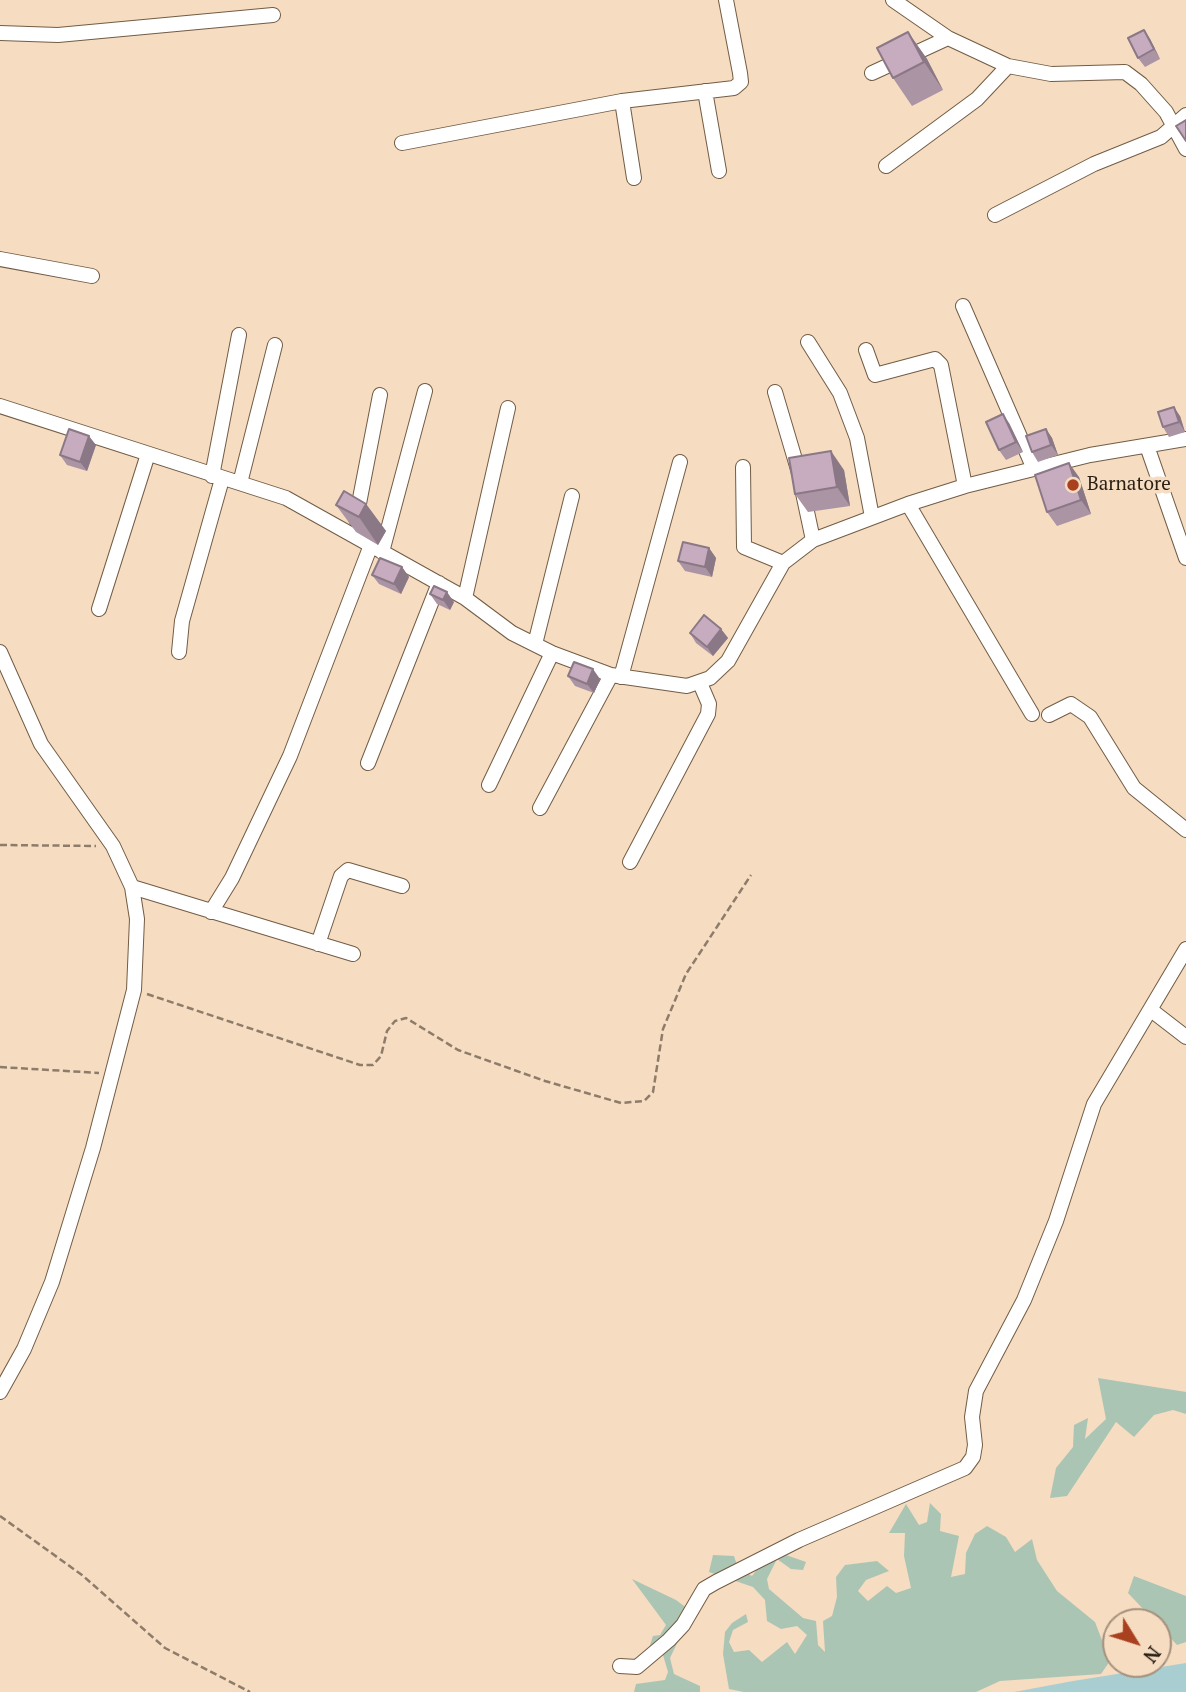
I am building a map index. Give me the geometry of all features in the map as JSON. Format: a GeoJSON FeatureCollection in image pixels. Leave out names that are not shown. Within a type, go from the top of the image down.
{"type":"FeatureCollection","features":[{"type":"Feature","properties":{"kind":"street"},"geometry":{"type":"LineString","coordinates":[[402,142],[622,101],[734,88],[741,82],[726,0]]}},
{"type":"Feature","properties":{"kind":"street"},"geometry":{"type":"LineString","coordinates":[[893,0],[948,38],[1008,66],[1051,74],[1125,72],[1155,98],[1186,149]]}},
{"type":"Feature","properties":{"kind":"street"},"geometry":{"type":"LineString","coordinates":[[0,33],[58,35],[273,15]]}},
{"type":"Feature","properties":{"kind":"street"},"geometry":{"type":"LineString","coordinates":[[872,73],[948,38]]}},
{"type":"Feature","properties":{"kind":"street"},"geometry":{"type":"LineString","coordinates":[[886,166],[977,99],[1008,66]]}},
{"type":"Feature","properties":{"kind":"street"},"geometry":{"type":"LineString","coordinates":[[705,91],[719,171]]}},
{"type":"Feature","properties":{"kind":"street"},"geometry":{"type":"LineString","coordinates":[[622,101],[634,178]]}},
{"type":"Feature","properties":{"kind":"street"},"geometry":{"type":"LineString","coordinates":[[995,215],[1175,127],[1186,115]]}},
{"type":"Feature","properties":{"kind":"street"},"geometry":{"type":"LineString","coordinates":[[0,259],[92,276]]}},
{"type":"Feature","properties":{"kind":"street"},"geometry":{"type":"LineString","coordinates":[[963,306],[1034,468]]}},
{"type":"Feature","properties":{"kind":"street"},"geometry":{"type":"LineString","coordinates":[[179,652],[182,621],[217,478],[239,335]]}},
{"type":"Feature","properties":{"kind":"street"},"geometry":{"type":"LineString","coordinates":[[808,342],[840,393],[853,427],[872,517]]}},
{"type":"Feature","properties":{"kind":"street"},"geometry":{"type":"LineString","coordinates":[[240,483],[275,345]]}},
{"type":"Feature","properties":{"kind":"street"},"geometry":{"type":"LineString","coordinates":[[866,350],[875,376],[935,359],[941,365],[965,486]]}},
{"type":"Feature","properties":{"kind":"street"},"geometry":{"type":"LineString","coordinates":[[211,912],[232,878],[290,756],[377,549],[425,391]]}},
{"type":"Feature","properties":{"kind":"street"},"geometry":{"type":"LineString","coordinates":[[775,392],[795,454],[813,540]]}},
{"type":"Feature","properties":{"kind":"street"},"geometry":{"type":"LineString","coordinates":[[353,534],[380,395]]}},
{"type":"Feature","properties":{"kind":"street"},"geometry":{"type":"LineString","coordinates":[[0,406],[286,498],[465,598],[512,633],[552,653],[616,676],[687,686],[700,683],[728,661],[783,563],[813,540],[908,504],[965,486],[1034,468],[1186,439]]}},
{"type":"Feature","properties":{"kind":"street"},"geometry":{"type":"LineString","coordinates":[[465,598],[509,408]]}},
{"type":"Feature","properties":{"kind":"street"},"geometry":{"type":"LineString","coordinates":[[1147,446],[1186,558]]}},
{"type":"Feature","properties":{"kind":"street"},"geometry":{"type":"LineString","coordinates":[[99,610],[148,454]]}},
{"type":"Feature","properties":{"kind":"street"},"geometry":{"type":"LineString","coordinates":[[540,808],[616,676],[680,462]]}},
{"type":"Feature","properties":{"kind":"street"},"geometry":{"type":"LineString","coordinates":[[743,467],[744,547],[783,563]]}},
{"type":"Feature","properties":{"kind":"street"},"geometry":{"type":"LineString","coordinates":[[535,644],[572,496]]}},
{"type":"Feature","properties":{"kind":"street"},"geometry":{"type":"LineString","coordinates":[[908,504],[1032,714]]}},
{"type":"Feature","properties":{"kind":"street"},"geometry":{"type":"LineString","coordinates":[[368,763],[439,583]]}},
{"type":"Feature","properties":{"kind":"street"},"geometry":{"type":"LineString","coordinates":[[0,652],[41,744],[113,846],[132,887],[137,919],[134,990],[113,1074],[52,1282],[24,1349],[0,1392]]}},
{"type":"Feature","properties":{"kind":"street"},"geometry":{"type":"LineString","coordinates":[[489,785],[552,653]]}},
{"type":"Feature","properties":{"kind":"street"},"geometry":{"type":"LineString","coordinates":[[630,862],[708,714],[709,704],[700,683]]}},
{"type":"Feature","properties":{"kind":"street"},"geometry":{"type":"LineString","coordinates":[[1049,715],[1070,704],[1090,717],[1134,788],[1186,830]]}},
{"type":"Feature","properties":{"kind":"street"},"geometry":{"type":"LineString","coordinates":[[318,944],[341,876],[348,870],[402,886]]}},
{"type":"Feature","properties":{"kind":"street"},"geometry":{"type":"LineString","coordinates":[[132,887],[353,954]]}},
{"type":"Feature","properties":{"kind":"street"},"geometry":{"type":"LineString","coordinates":[[620,1666],[637,1667],[668,1640],[682,1625],[704,1589],[716,1582],[811,1535],[965,1468],[973,1457],[975,1432],[972,1417],[976,1391],[1024,1300],[1052,1232],[1094,1104],[1186,949]]}},
{"type":"Feature","properties":{"kind":"street"},"geometry":{"type":"LineString","coordinates":[[1150,1010],[1186,1037]]}},
{"type":"Feature","properties":{"kind":"path"},"geometry":{"type":"LineString","coordinates":[[0,845],[113,846]]}},
{"type":"Feature","properties":{"kind":"path"},"geometry":{"type":"LineString","coordinates":[[134,990],[360,1065],[373,1065],[381,1056],[387,1031],[395,1021],[406,1018],[458,1050],[521,1072],[621,1103],[644,1101],[653,1092],[663,1029],[687,974],[751,875]]}},
{"type":"Feature","properties":{"kind":"path"},"geometry":{"type":"LineString","coordinates":[[0,1067],[113,1074]]}},
{"type":"Feature","properties":{"kind":"path"},"geometry":{"type":"LineString","coordinates":[[0,1516],[82,1576],[165,1648],[250,1692]]}},
{"type":"Feature","properties":{"kind":"green space"},"geometry":{"type":"Polygon","coordinates":[[[1098,1378],[1186,1392],[1186,1414],[1173,1410],[1154,1415],[1134,1437],[1116,1422],[1067,1496],[1050,1498],[1056,1468],[1073,1447],[1074,1425],[1088,1418],[1085,1439],[1106,1419],[1098,1378]]]}},
{"type":"Feature","properties":{"kind":"green space"},"geometry":{"type":"Polygon","coordinates":[[[930,1503],[941,1514],[940,1531],[959,1536],[951,1577],[965,1574],[966,1553],[975,1534],[987,1526],[1006,1537],[1015,1552],[1032,1539],[1037,1560],[1057,1591],[1095,1622],[1102,1640],[1101,1674],[1000,1681],[976,1692],[744,1692],[729,1689],[723,1654],[725,1632],[732,1623],[746,1614],[748,1622],[733,1630],[729,1642],[734,1652],[749,1650],[762,1662],[787,1642],[795,1654],[807,1635],[797,1626],[781,1629],[767,1621],[765,1600],[753,1587],[709,1572],[713,1555],[734,1556],[738,1568],[752,1576],[764,1560],[786,1555],[806,1562],[803,1570],[791,1569],[777,1559],[767,1579],[769,1589],[803,1618],[816,1621],[818,1645],[825,1652],[823,1621],[832,1616],[837,1597],[836,1577],[845,1565],[877,1561],[889,1571],[866,1580],[858,1591],[868,1601],[887,1586],[896,1593],[911,1588],[904,1556],[905,1533],[889,1533],[906,1504],[919,1525],[927,1522],[930,1503]]]}},
{"type":"Feature","properties":{"kind":"green space"},"geometry":{"type":"Polygon","coordinates":[[[1134,1576],[1186,1596],[1186,1642],[1177,1645],[1172,1640],[1172,1608],[1142,1608],[1128,1593],[1134,1576]]]}},
{"type":"Feature","properties":{"kind":"green space"},"geometry":{"type":"Polygon","coordinates":[[[632,1579],[676,1600],[692,1612],[670,1658],[674,1674],[700,1686],[700,1692],[634,1692],[636,1684],[665,1680],[668,1672],[663,1655],[673,1643],[647,1654],[653,1636],[660,1635],[666,1625],[632,1579]]]}},
{"type":"Feature","properties":{"kind":"water"},"geometry":{"type":"Polygon","coordinates":[[[1186,1663],[1186,1692],[1014,1692],[1102,1676],[1172,1678],[1172,1665],[1186,1663]]]}},
{"type":"Feature","properties":{"kind":"building"},"geometry":{"type":"Polygon","coordinates":[[[1144,30],[1154,49],[1138,58],[1128,38],[1144,30]]]}},
{"type":"Feature","properties":{"kind":"building"},"geometry":{"type":"Polygon","coordinates":[[[908,32],[924,62],[893,78],[877,48],[908,32]]]}},
{"type":"Feature","properties":{"kind":"building"},"geometry":{"type":"Polygon","coordinates":[[[1186,120],[1186,141],[1176,126],[1186,120]]]}},
{"type":"Feature","properties":{"kind":"building"},"geometry":{"type":"Polygon","coordinates":[[[1174,407],[1179,422],[1163,427],[1158,412],[1174,407]]]}},
{"type":"Feature","properties":{"kind":"building"},"geometry":{"type":"Polygon","coordinates":[[[1003,414],[1016,442],[999,450],[986,422],[1003,414]]]}},
{"type":"Feature","properties":{"kind":"building"},"geometry":{"type":"Polygon","coordinates":[[[69,429],[89,436],[80,462],[60,455],[69,429]]]}},
{"type":"Feature","properties":{"kind":"building"},"geometry":{"type":"Polygon","coordinates":[[[1046,429],[1051,445],[1032,452],[1026,436],[1046,429]]]}},
{"type":"Feature","properties":{"kind":"building"},"geometry":{"type":"Polygon","coordinates":[[[831,451],[837,487],[795,494],[789,458],[831,451]]]}},
{"type":"Feature","properties":{"kind":"building"},"geometry":{"type":"Polygon","coordinates":[[[1069,463],[1081,500],[1047,512],[1035,475],[1069,463]]]}},
{"type":"Feature","properties":{"kind":"building"},"geometry":{"type":"Polygon","coordinates":[[[344,491],[366,504],[359,517],[336,505],[344,491]]]}},
{"type":"Feature","properties":{"kind":"building"},"geometry":{"type":"Polygon","coordinates":[[[683,542],[709,548],[705,567],[678,561],[683,542]]]}},
{"type":"Feature","properties":{"kind":"building"},"geometry":{"type":"Polygon","coordinates":[[[380,558],[402,567],[394,584],[372,575],[380,558]]]}},
{"type":"Feature","properties":{"kind":"building"},"geometry":{"type":"Polygon","coordinates":[[[434,586],[447,592],[443,600],[430,594],[434,586]]]}},
{"type":"Feature","properties":{"kind":"building"},"geometry":{"type":"Polygon","coordinates":[[[704,615],[721,629],[707,647],[690,633],[704,615]]]}},
{"type":"Feature","properties":{"kind":"building"},"geometry":{"type":"Polygon","coordinates":[[[574,662],[593,669],[587,684],[568,676],[574,662]]]}},
{"type":"Feature","properties":{"kind":"place","name":"Barnatore"},"geometry":{"type":"Point","coordinates":[1073,485]}}]}
